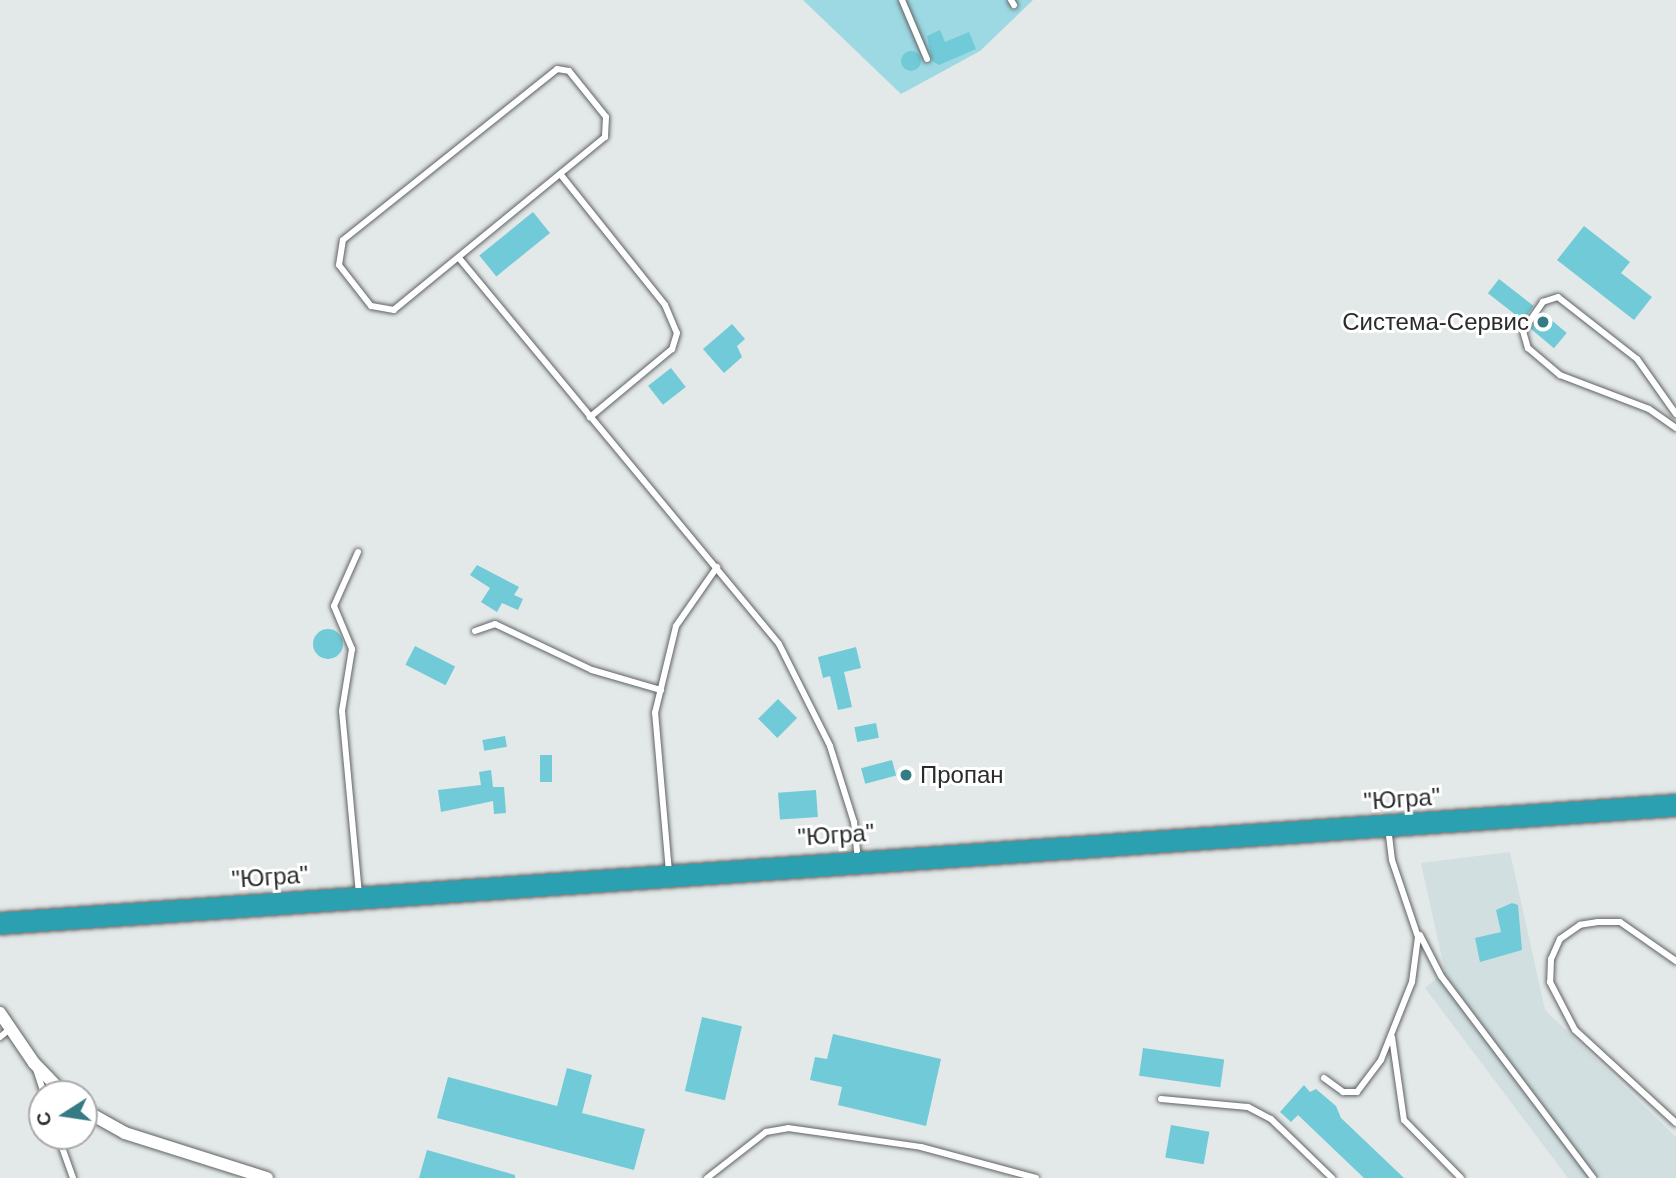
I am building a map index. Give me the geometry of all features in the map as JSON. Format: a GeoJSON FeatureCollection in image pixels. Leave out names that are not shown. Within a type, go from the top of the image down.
{"type":"FeatureCollection","features":[{"type":"Feature","properties":{"kind":"highway","name":"\"Югра\""},"geometry":{"type":"LineString","coordinates":[[0,923],[858,860],[1676,805]]}},
{"type":"Feature","properties":{"kind":"street"},"geometry":{"type":"LineString","coordinates":[[0,1013],[5,1033],[50,1080]]}},
{"type":"Feature","properties":{"kind":"street"},"geometry":{"type":"LineString","coordinates":[[98,1118],[125,1133],[267,1178]]}},
{"type":"Feature","properties":{"kind":"lane"},"geometry":{"type":"LineString","coordinates":[[902,0],[927,58]]}},
{"type":"Feature","properties":{"kind":"lane"},"geometry":{"type":"LineString","coordinates":[[556,69],[569,71],[608,125],[605,137],[561,175],[386,312],[371,306],[337,257],[343,240],[556,69]]}},
{"type":"Feature","properties":{"kind":"lane"},"geometry":{"type":"LineString","coordinates":[[561,175],[665,305],[677,333],[672,349],[590,417]]}},
{"type":"Feature","properties":{"kind":"lane"},"geometry":{"type":"LineString","coordinates":[[458,258],[779,644],[803,684],[854,822],[858,860]]}},
{"type":"Feature","properties":{"kind":"lane"},"geometry":{"type":"LineString","coordinates":[[1676,414],[1637,359],[1558,298],[1543,302],[1523,331],[1528,348],[1567,379],[1650,409],[1676,428]]}},
{"type":"Feature","properties":{"kind":"lane"},"geometry":{"type":"LineString","coordinates":[[358,552],[334,606],[352,649],[342,711],[359,897]]}},
{"type":"Feature","properties":{"kind":"lane"},"geometry":{"type":"LineString","coordinates":[[669,874],[654,727],[680,618],[717,567]]}},
{"type":"Feature","properties":{"kind":"lane"},"geometry":{"type":"LineString","coordinates":[[475,631],[495,624],[592,670],[661,691]]}},
{"type":"Feature","properties":{"kind":"lane"},"geometry":{"type":"LineString","coordinates":[[1388,826],[1392,860],[1415,925],[1441,975],[1593,1178]]}},
{"type":"Feature","properties":{"kind":"lane"},"geometry":{"type":"LineString","coordinates":[[1676,961],[1620,922],[1589,923],[1560,939],[1551,959],[1550,982],[1575,1030],[1676,1123]]}},
{"type":"Feature","properties":{"kind":"lane"},"geometry":{"type":"LineString","coordinates":[[1324,1079],[1342,1092],[1357,1092],[1392,1035],[1418,959],[1415,925]]}},
{"type":"Feature","properties":{"kind":"lane"},"geometry":{"type":"LineString","coordinates":[[1392,1035],[1404,1120],[1461,1178]]}},
{"type":"Feature","properties":{"kind":"lane"},"geometry":{"type":"LineString","coordinates":[[34,1063],[39,1080]]}},
{"type":"Feature","properties":{"kind":"lane"},"geometry":{"type":"LineString","coordinates":[[1161,1099],[1248,1107],[1270,1119],[1332,1178]]}},
{"type":"Feature","properties":{"kind":"lane"},"geometry":{"type":"LineString","coordinates":[[708,1178],[766,1132],[789,1128],[920,1147],[1036,1178]]}},
{"type":"Feature","properties":{"kind":"lane"},"geometry":{"type":"LineString","coordinates":[[63,1150],[73,1178]]}},
{"type":"Feature","properties":{"kind":"shaded area"},"geometry":{"type":"Polygon","coordinates":[[[803,0],[1033,0],[980,51],[901,94],[803,0]]]}},
{"type":"Feature","properties":{"kind":"shaded area"},"geometry":{"type":"Polygon","coordinates":[[[1510,852],[1545,1010],[1676,1137],[1676,1178],[1568,1178],[1425,988],[1445,972],[1421,863],[1510,852]]]}},
{"type":"Feature","properties":{"kind":"building"},"geometry":{"type":"Polygon","coordinates":[[[940,30],[945,42],[969,32],[976,49],[939,65],[932,61],[927,36],[940,30]]]}},
{"type":"Feature","properties":{"kind":"building"},"geometry":{"type":"Polygon","coordinates":[[[911,51],[918,54],[921,61],[918,68],[911,71],[904,68],[901,61],[904,54],[911,51]]]}},
{"type":"Feature","properties":{"kind":"building"},"geometry":{"type":"Polygon","coordinates":[[[533,212],[550,233],[496,276],[479,255],[533,212]]]}},
{"type":"Feature","properties":{"kind":"building"},"geometry":{"type":"Polygon","coordinates":[[[1584,226],[1630,262],[1621,273],[1652,297],[1634,320],[1557,260],[1584,226]]]}},
{"type":"Feature","properties":{"kind":"building"},"geometry":{"type":"Polygon","coordinates":[[[1499,279],[1534,306],[1523,320],[1488,293],[1499,279]]]}},
{"type":"Feature","properties":{"kind":"building"},"geometry":{"type":"Polygon","coordinates":[[[1543,313],[1567,333],[1554,348],[1530,328],[1543,313]]]}},
{"type":"Feature","properties":{"kind":"building"},"geometry":{"type":"Polygon","coordinates":[[[732,324],[745,339],[737,346],[742,357],[724,373],[703,349],[732,324]]]}},
{"type":"Feature","properties":{"kind":"building"},"geometry":{"type":"Polygon","coordinates":[[[671,368],[686,387],[663,405],[648,386],[671,368]]]}},
{"type":"Feature","properties":{"kind":"building"},"geometry":{"type":"Polygon","coordinates":[[[477,565],[519,587],[514,595],[523,599],[518,610],[502,603],[497,612],[481,602],[490,588],[470,575],[477,565]]]}},
{"type":"Feature","properties":{"kind":"building"},"geometry":{"type":"Polygon","coordinates":[[[328,629],[339,633],[343,644],[339,655],[328,659],[317,655],[313,644],[317,633],[328,629]]]}},
{"type":"Feature","properties":{"kind":"building"},"geometry":{"type":"Polygon","coordinates":[[[415,646],[455,666],[446,685],[405,665],[415,646]]]}},
{"type":"Feature","properties":{"kind":"building"},"geometry":{"type":"Polygon","coordinates":[[[856,647],[861,668],[844,672],[852,707],[838,710],[830,676],[823,678],[818,657],[856,647]]]}},
{"type":"Feature","properties":{"kind":"building"},"geometry":{"type":"Polygon","coordinates":[[[778,699],[797,718],[777,738],[758,719],[778,699]]]}},
{"type":"Feature","properties":{"kind":"building"},"geometry":{"type":"Polygon","coordinates":[[[876,723],[879,738],[857,742],[854,727],[876,723]]]}},
{"type":"Feature","properties":{"kind":"building"},"geometry":{"type":"Polygon","coordinates":[[[505,736],[507,747],[484,751],[482,740],[505,736]]]}},
{"type":"Feature","properties":{"kind":"building"},"geometry":{"type":"Polygon","coordinates":[[[540,755],[552,755],[552,782],[540,782],[540,755]]]}},
{"type":"Feature","properties":{"kind":"building"},"geometry":{"type":"Polygon","coordinates":[[[892,760],[896,775],[865,784],[861,768],[892,760]]]}},
{"type":"Feature","properties":{"kind":"building"},"geometry":{"type":"Polygon","coordinates":[[[491,770],[493,787],[504,787],[506,813],[494,814],[493,801],[441,812],[438,790],[481,785],[479,772],[491,770]]]}},
{"type":"Feature","properties":{"kind":"building"},"geometry":{"type":"Polygon","coordinates":[[[816,790],[818,817],[780,820],[778,793],[816,790]]]}},
{"type":"Feature","properties":{"kind":"building"},"geometry":{"type":"Polygon","coordinates":[[[1512,903],[1518,905],[1522,950],[1480,962],[1475,938],[1501,932],[1496,910],[1512,903]]]}},
{"type":"Feature","properties":{"kind":"building"},"geometry":{"type":"Polygon","coordinates":[[[702,1017],[742,1026],[725,1100],[685,1091],[702,1017]]]}},
{"type":"Feature","properties":{"kind":"building"},"geometry":{"type":"Polygon","coordinates":[[[833,1034],[941,1059],[926,1126],[838,1105],[842,1087],[810,1080],[815,1057],[827,1059],[833,1034]]]}},
{"type":"Feature","properties":{"kind":"building"},"geometry":{"type":"Polygon","coordinates":[[[1143,1048],[1224,1059],[1220,1087],[1139,1076],[1143,1048]]]}},
{"type":"Feature","properties":{"kind":"building"},"geometry":{"type":"Polygon","coordinates":[[[567,1068],[592,1075],[582,1113],[645,1129],[634,1170],[437,1118],[448,1077],[557,1106],[567,1068]]]}},
{"type":"Feature","properties":{"kind":"building"},"geometry":{"type":"Polygon","coordinates":[[[1304,1085],[1310,1092],[1316,1089],[1336,1106],[1341,1118],[1404,1178],[1364,1178],[1298,1115],[1291,1122],[1280,1112],[1304,1085]]]}},
{"type":"Feature","properties":{"kind":"building"},"geometry":{"type":"Polygon","coordinates":[[[1171,1125],[1209,1132],[1204,1164],[1165,1157],[1171,1125]]]}},
{"type":"Feature","properties":{"kind":"building"},"geometry":{"type":"Polygon","coordinates":[[[427,1150],[515,1175],[515,1178],[419,1178],[427,1150]]]}},
{"type":"Feature","properties":{"kind":"place","name":"Система-Сервис"},"geometry":{"type":"Point","coordinates":[1543,322]}},
{"type":"Feature","properties":{"kind":"place","name":"Пропан"},"geometry":{"type":"Point","coordinates":[906,775]}}]}
